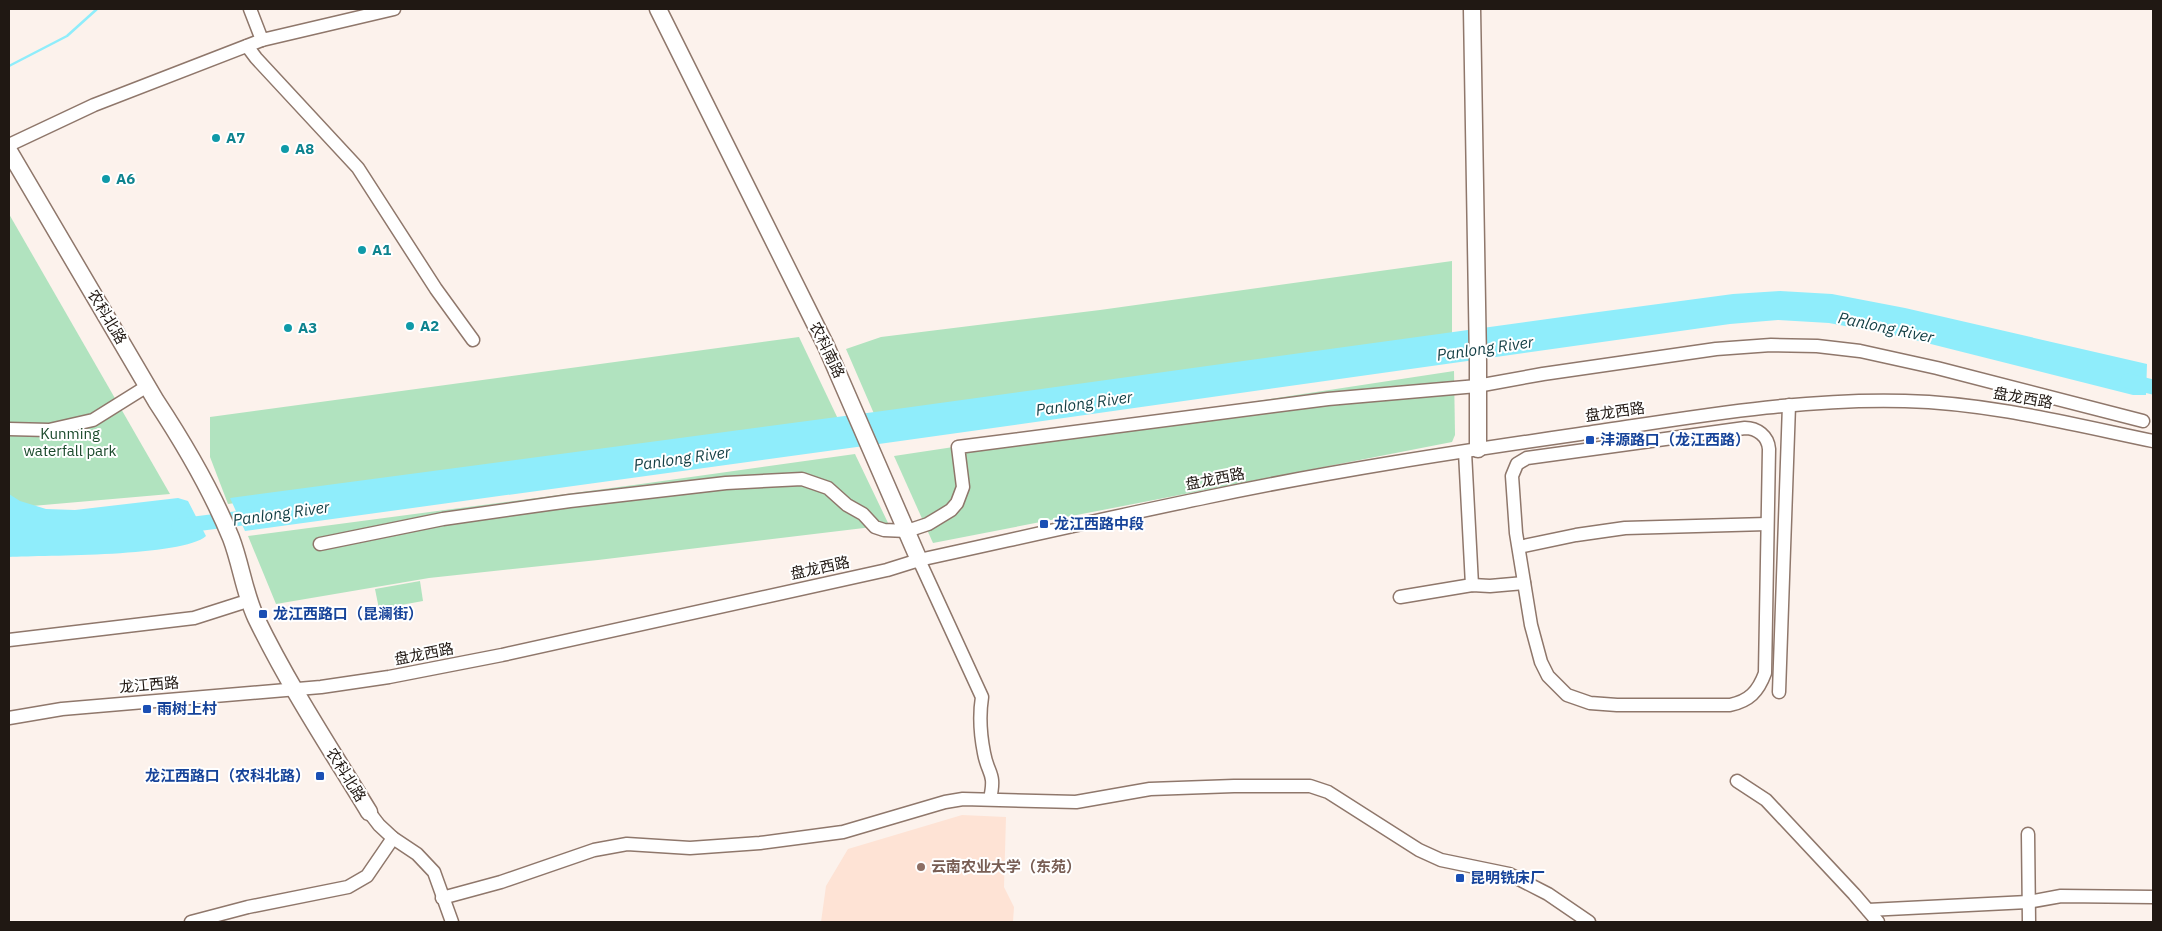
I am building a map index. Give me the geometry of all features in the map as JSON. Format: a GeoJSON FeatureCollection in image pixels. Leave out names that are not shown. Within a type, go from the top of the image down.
{"type":"FeatureCollection","features":[{"type":"Feature","properties":{"kind":"main road","name":"农科南路"},"geometry":{"type":"LineString","coordinates":[[658,9],[848,394],[919,560]]}},
{"type":"Feature","properties":{"kind":"main road"},"geometry":{"type":"LineString","coordinates":[[1471,451],[1478,362],[1472,9]]}},
{"type":"Feature","properties":{"kind":"main road","name":"农科北路"},"geometry":{"type":"LineString","coordinates":[[9,151],[156,401],[183,441],[202,484]]}},
{"type":"Feature","properties":{"kind":"main road","name":"农科北路"},"geometry":{"type":"LineString","coordinates":[[9,167],[141,390],[202,484]]}},
{"type":"Feature","properties":{"kind":"main road"},"geometry":{"type":"LineString","coordinates":[[202,484],[227,541]]}},
{"type":"Feature","properties":{"kind":"main road","name":"农科北路"},"geometry":{"type":"LineString","coordinates":[[227,541],[241,603],[354,804],[369,812]]}},
{"type":"Feature","properties":{"kind":"main road","name":"农科北路"},"geometry":{"type":"LineString","coordinates":[[227,541],[252,608],[288,689]]}},
{"type":"Feature","properties":{"kind":"street"},"geometry":{"type":"LineString","coordinates":[[250,9],[262,40]]}},
{"type":"Feature","properties":{"kind":"street"},"geometry":{"type":"LineString","coordinates":[[9,145],[94,105],[262,40],[394,9]]}},
{"type":"Feature","properties":{"kind":"street"},"geometry":{"type":"LineString","coordinates":[[248,46],[256,58],[358,168],[436,290],[473,340]]}},
{"type":"Feature","properties":{"kind":"street"},"geometry":{"type":"LineString","coordinates":[[320,544],[443,519],[570,501],[726,483],[802,479],[828,488],[847,505],[863,514],[875,528],[907,531],[928,524],[951,510],[957,503],[963,487],[958,447],[1328,398],[1477,386],[1543,374],[1716,349],[1771,345],[1817,346],[1860,351],[2144,420]]}},
{"type":"Feature","properties":{"kind":"street"},"geometry":{"type":"LineString","coordinates":[[9,430],[49,430],[93,420],[141,390]]}},
{"type":"Feature","properties":{"kind":"street","name":"盘龙西路"},"geometry":{"type":"LineString","coordinates":[[288,689],[330,686],[441,667],[887,570],[919,560],[1208,497],[1471,451],[1724,413],[1820,402],[1895,401],[1959,404],[2011,411],[2153,441]]}},
{"type":"Feature","properties":{"kind":"street"},"geometry":{"type":"LineString","coordinates":[[1778,692],[1789,405]]}},
{"type":"Feature","properties":{"kind":"street"},"geometry":{"type":"LineString","coordinates":[[1745,428],[1756,430],[1762,434],[1768,444],[1765,673],[1757,691],[1742,702],[1730,705],[1617,705],[1590,702],[1567,694],[1548,676],[1541,662],[1531,625],[1519,547],[1512,476],[1514,469],[1522,460],[1673,436],[1745,428]]}},
{"type":"Feature","properties":{"kind":"street"},"geometry":{"type":"LineString","coordinates":[[1471,451],[1472,586]]}},
{"type":"Feature","properties":{"kind":"street"},"geometry":{"type":"LineString","coordinates":[[1519,547],[1576,535],[1626,528],[1767,524]]}},
{"type":"Feature","properties":{"kind":"street","name":"农科南路"},"geometry":{"type":"LineString","coordinates":[[919,560],[982,697],[979,718],[984,756],[993,776],[990,799]]}},
{"type":"Feature","properties":{"kind":"street"},"geometry":{"type":"LineString","coordinates":[[1400,597],[1472,586],[1524,583]]}},
{"type":"Feature","properties":{"kind":"street"},"geometry":{"type":"LineString","coordinates":[[9,640],[194,618],[241,603]]}},
{"type":"Feature","properties":{"kind":"street","name":"龙江西路"},"geometry":{"type":"LineString","coordinates":[[9,718],[62,709],[288,689]]}},
{"type":"Feature","properties":{"kind":"street"},"geometry":{"type":"LineString","coordinates":[[1737,781],[1766,800],[1878,922]]}},
{"type":"Feature","properties":{"kind":"street"},"geometry":{"type":"LineString","coordinates":[[442,898],[500,882],[594,850],[627,844],[690,848],[760,843],[843,832],[945,802],[963,799],[1076,802],[1150,789],[1310,786],[1328,792],[1419,850],[1441,860],[1509,874],[1548,894],[1589,922]]}},
{"type":"Feature","properties":{"kind":"street"},"geometry":{"type":"LineString","coordinates":[[369,812],[378,825],[417,854],[434,872],[452,922]]}},
{"type":"Feature","properties":{"kind":"street"},"geometry":{"type":"LineString","coordinates":[[2028,834],[2029,922]]}},
{"type":"Feature","properties":{"kind":"street"},"geometry":{"type":"LineString","coordinates":[[191,922],[248,907],[348,887],[366,876],[393,838]]}},
{"type":"Feature","properties":{"kind":"street"},"geometry":{"type":"LineString","coordinates":[[1868,910],[2028,902],[2061,896],[2153,897]]}},
{"type":"Feature","properties":{"kind":"shaded area","name":"云南农业大学（东苑）"},"geometry":{"type":"Polygon","coordinates":[[[962,815],[1006,817],[1004,887],[1014,907],[1013,922],[821,922],[826,886],[848,849],[962,815]]]}},
{"type":"Feature","properties":{"kind":"green space","name":"Kunming waterfall park"},"geometry":{"type":"Polygon","coordinates":[[[9,214],[170,494],[9,508],[9,214]]]}},
{"type":"Feature","properties":{"kind":"green space"},"geometry":{"type":"Polygon","coordinates":[[[1452,261],[1452,337],[875,416],[846,349],[881,337],[1100,310],[1452,261]]]}},
{"type":"Feature","properties":{"kind":"green space"},"geometry":{"type":"Polygon","coordinates":[[[799,337],[839,421],[228,504],[210,457],[210,417],[799,337]]]}},
{"type":"Feature","properties":{"kind":"green space"},"geometry":{"type":"Polygon","coordinates":[[[1454,371],[1455,435],[1452,442],[933,543],[894,456],[1454,371]]]}},
{"type":"Feature","properties":{"kind":"green space"},"geometry":{"type":"Polygon","coordinates":[[[855,454],[889,525],[429,578],[276,604],[248,536],[634,485],[855,454]]]}},
{"type":"Feature","properties":{"kind":"green space"},"geometry":{"type":"Polygon","coordinates":[[[420,581],[423,601],[379,609],[375,589],[420,581]]]}},
{"type":"Feature","properties":{"kind":"water"},"geometry":{"type":"Polygon","coordinates":[[[1780,291],[1832,294],[1905,308],[2147,364],[2146,395],[2133,395],[1903,337],[1829,323],[1778,320],[1730,324],[245,531],[230,498],[1733,294],[1780,291]]]}},
{"type":"Feature","properties":{"kind":"water"},"geometry":{"type":"Polygon","coordinates":[[[9,494],[20,501],[46,509],[75,510],[178,498],[188,501],[206,536],[192,543],[171,548],[143,551],[112,554],[9,557],[9,494]]]}},
{"type":"Feature","properties":{"kind":"waterway"},"geometry":{"type":"LineString","coordinates":[[9,66],[67,36],[97,9]]}},
{"type":"Feature","properties":{"kind":"waterway","name":"Panlong River"},"geometry":{"type":"LineString","coordinates":[[2128,381],[2153,387]]}},
{"type":"Feature","properties":{"kind":"waterway","name":"Panlong River"},"geometry":{"type":"LineString","coordinates":[[179,526],[258,516]]}},
{"type":"Feature","properties":{"kind":"place","name":"A7"},"geometry":{"type":"Point","coordinates":[216,138]}},
{"type":"Feature","properties":{"kind":"place","name":"A8"},"geometry":{"type":"Point","coordinates":[285,149]}},
{"type":"Feature","properties":{"kind":"place","name":"A6"},"geometry":{"type":"Point","coordinates":[106,179]}},
{"type":"Feature","properties":{"kind":"place","name":"A1"},"geometry":{"type":"Point","coordinates":[362,250]}},
{"type":"Feature","properties":{"kind":"place","name":"A2"},"geometry":{"type":"Point","coordinates":[410,326]}},
{"type":"Feature","properties":{"kind":"place","name":"A3"},"geometry":{"type":"Point","coordinates":[288,328]}},
{"type":"Feature","properties":{"kind":"place","name":"沣源路口（龙江西路）"},"geometry":{"type":"Point","coordinates":[1590,440]}},
{"type":"Feature","properties":{"kind":"place","name":"龙江西路中段"},"geometry":{"type":"Point","coordinates":[1044,524]}},
{"type":"Feature","properties":{"kind":"place","name":"龙江西路口（昆澜街）"},"geometry":{"type":"Point","coordinates":[263,614]}},
{"type":"Feature","properties":{"kind":"place","name":"雨树上村"},"geometry":{"type":"Point","coordinates":[147,709]}},
{"type":"Feature","properties":{"kind":"place","name":"龙江西路口（农科北路）"},"geometry":{"type":"Point","coordinates":[320,776]}},
{"type":"Feature","properties":{"kind":"place","name":"云南农业大学（东苑）"},"geometry":{"type":"Point","coordinates":[921,867]}},
{"type":"Feature","properties":{"kind":"place","name":"昆明铣床厂"},"geometry":{"type":"Point","coordinates":[1460,878]}}]}
